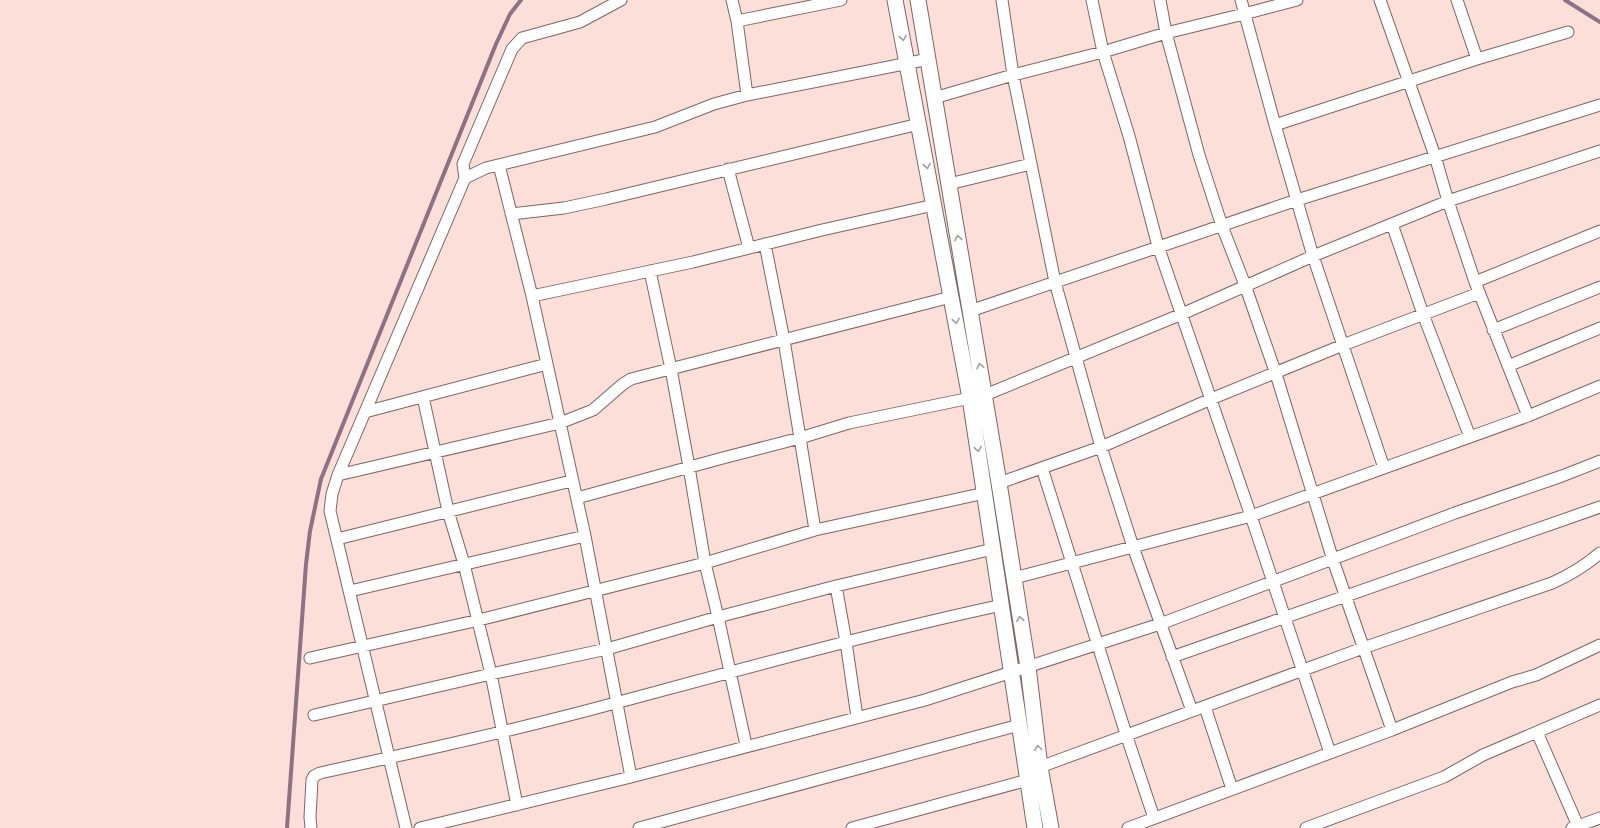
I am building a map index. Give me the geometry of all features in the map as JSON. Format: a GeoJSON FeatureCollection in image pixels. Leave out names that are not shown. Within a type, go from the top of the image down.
{"type":"FeatureCollection","features":[{"type":"Feature","properties":{"kind":"main road"},"geometry":{"type":"LineString","coordinates":[[896,0],[951,297],[999,483],[1028,667],[1041,771],[1051,828]]}},
{"type":"Feature","properties":{"kind":"main road"},"geometry":{"type":"LineString","coordinates":[[918,0],[970,311],[985,493],[1035,828]]}},
{"type":"Feature","properties":{"kind":"street"},"geometry":{"type":"LineString","coordinates":[[406,828],[364,647],[330,511],[332,494],[338,475],[465,178],[463,164],[512,49],[522,38],[580,22],[620,0]]}},
{"type":"Feature","properties":{"kind":"street"},"geometry":{"type":"LineString","coordinates":[[732,0],[737,21],[747,95]]}},
{"type":"Feature","properties":{"kind":"street"},"geometry":{"type":"LineString","coordinates":[[737,21],[841,0]]}},
{"type":"Feature","properties":{"kind":"street"},"geometry":{"type":"LineString","coordinates":[[1002,0],[1013,76],[1055,282],[1101,448],[1133,547],[1192,711]]}},
{"type":"Feature","properties":{"kind":"street"},"geometry":{"type":"LineString","coordinates":[[1092,0],[1103,52],[1129,136],[1158,246],[1251,516],[1330,753]]}},
{"type":"Feature","properties":{"kind":"street"},"geometry":{"type":"LineString","coordinates":[[1160,0],[1166,33],[1199,155],[1222,226],[1245,285],[1276,374],[1333,560],[1392,730]]}},
{"type":"Feature","properties":{"kind":"street"},"geometry":{"type":"LineString","coordinates":[[1241,0],[1313,256],[1384,468]]}},
{"type":"Feature","properties":{"kind":"street"},"geometry":{"type":"LineString","coordinates":[[934,98],[1103,52],[1166,33],[1297,0]]}},
{"type":"Feature","properties":{"kind":"street"},"geometry":{"type":"LineString","coordinates":[[1380,0],[1435,156],[1448,201],[1475,282],[1528,416]]}},
{"type":"Feature","properties":{"kind":"street"},"geometry":{"type":"LineString","coordinates":[[1457,0],[1477,58]]}},
{"type":"Feature","properties":{"kind":"street"},"geometry":{"type":"LineString","coordinates":[[1275,125],[1477,58],[1568,32]]}},
{"type":"Feature","properties":{"kind":"street"},"geometry":{"type":"LineString","coordinates":[[465,178],[475,172],[499,165],[655,127],[714,104],[747,95],[929,59]]}},
{"type":"Feature","properties":{"kind":"street"},"geometry":{"type":"LineString","coordinates":[[970,311],[1297,200],[1600,105]]}},
{"type":"Feature","properties":{"kind":"street"},"geometry":{"type":"LineString","coordinates":[[511,214],[564,208],[919,124]]}},
{"type":"Feature","properties":{"kind":"street"},"geometry":{"type":"LineString","coordinates":[[577,498],[800,438],[849,423],[978,397],[1182,314],[1313,256],[1448,201],[1600,151]]}},
{"type":"Feature","properties":{"kind":"street"},"geometry":{"type":"LineString","coordinates":[[949,184],[1031,164]]}},
{"type":"Feature","properties":{"kind":"street"},"geometry":{"type":"LineString","coordinates":[[499,165],[532,296],[577,498],[618,703],[631,777]]}},
{"type":"Feature","properties":{"kind":"street"},"geometry":{"type":"LineString","coordinates":[[728,169],[749,248]]}},
{"type":"Feature","properties":{"kind":"street"},"geometry":{"type":"LineString","coordinates":[[532,296],[650,271],[934,205]]}},
{"type":"Feature","properties":{"kind":"street"},"geometry":{"type":"LineString","coordinates":[[1392,224],[1423,314],[1470,437]]}},
{"type":"Feature","properties":{"kind":"street"},"geometry":{"type":"LineString","coordinates":[[1475,282],[1600,231]]}},
{"type":"Feature","properties":{"kind":"street"},"geometry":{"type":"LineString","coordinates":[[765,244],[784,340],[815,530]]}},
{"type":"Feature","properties":{"kind":"street"},"geometry":{"type":"LineString","coordinates":[[650,271],[671,369],[705,563],[746,745]]}},
{"type":"Feature","properties":{"kind":"street"},"geometry":{"type":"LineString","coordinates":[[1493,330],[1600,287]]}},
{"type":"Feature","properties":{"kind":"street"},"geometry":{"type":"LineString","coordinates":[[999,483],[1101,448],[1211,399],[1276,374],[1343,345],[1480,293]]}},
{"type":"Feature","properties":{"kind":"street"},"geometry":{"type":"LineString","coordinates":[[338,475],[560,423],[593,410],[631,379],[951,297]]}},
{"type":"Feature","properties":{"kind":"street"},"geometry":{"type":"LineString","coordinates":[[1508,366],[1600,328]]}},
{"type":"Feature","properties":{"kind":"street"},"geometry":{"type":"LineString","coordinates":[[365,412],[547,364]]}},
{"type":"Feature","properties":{"kind":"street"},"geometry":{"type":"LineString","coordinates":[[1014,578],[1251,516],[1528,416],[1600,386]]}},
{"type":"Feature","properties":{"kind":"street"},"geometry":{"type":"LineString","coordinates":[[423,397],[448,511],[479,620],[517,805]]}},
{"type":"Feature","properties":{"kind":"street"},"geometry":{"type":"LineString","coordinates":[[420,828],[631,777],[746,745],[925,700],[1160,624],[1455,513],[1562,476],[1600,461]]}},
{"type":"Feature","properties":{"kind":"street"},"geometry":{"type":"LineString","coordinates":[[1042,468],[1073,563],[1097,644],[1154,818]]}},
{"type":"Feature","properties":{"kind":"street"},"geometry":{"type":"LineString","coordinates":[[337,539],[572,481]]}},
{"type":"Feature","properties":{"kind":"street"},"geometry":{"type":"LineString","coordinates":[[310,658],[479,620],[705,563],[815,530],[985,493]]}},
{"type":"Feature","properties":{"kind":"street"},"geometry":{"type":"LineString","coordinates":[[1172,657],[1285,619],[1346,596],[1600,507]]}},
{"type":"Feature","properties":{"kind":"street"},"geometry":{"type":"LineString","coordinates":[[350,591],[585,536]]}},
{"type":"Feature","properties":{"kind":"street"},"geometry":{"type":"LineString","coordinates":[[314,716],[491,674],[607,649],[718,617],[836,586],[993,548]]}},
{"type":"Feature","properties":{"kind":"street"},"geometry":{"type":"LineString","coordinates":[[852,828],[1027,780],[1041,771],[1126,734],[1204,707],[1363,648],[1552,584],[1569,576],[1590,562],[1600,553]]}},
{"type":"Feature","properties":{"kind":"street"},"geometry":{"type":"LineString","coordinates":[[836,586],[857,717]]}},
{"type":"Feature","properties":{"kind":"street"},"geometry":{"type":"LineString","coordinates":[[312,828],[310,816],[312,780],[314,776],[320,773],[390,758],[618,703],[916,623],[1002,605]]}},
{"type":"Feature","properties":{"kind":"street"},"geometry":{"type":"LineString","coordinates":[[1128,828],[1392,730],[1512,682],[1536,675],[1600,645]]}},
{"type":"Feature","properties":{"kind":"street"},"geometry":{"type":"LineString","coordinates":[[1306,828],[1444,777],[1483,755],[1600,705]]}},
{"type":"Feature","properties":{"kind":"street"},"geometry":{"type":"LineString","coordinates":[[1204,707],[1232,789]]}},
{"type":"Feature","properties":{"kind":"street"},"geometry":{"type":"LineString","coordinates":[[639,828],[1019,725]]}},
{"type":"Feature","properties":{"kind":"street"},"geometry":{"type":"LineString","coordinates":[[1537,732],[1575,827],[1600,818]]}},
{"type":"Feature","properties":{"kind":"waterway"},"geometry":{"type":"LineString","coordinates":[[287,828],[306,564],[310,531],[321,479],[496,44],[510,14],[521,0]]}},
{"type":"Feature","properties":{"kind":"waterway"},"geometry":{"type":"LineString","coordinates":[[1565,0],[1600,22]]}}]}
